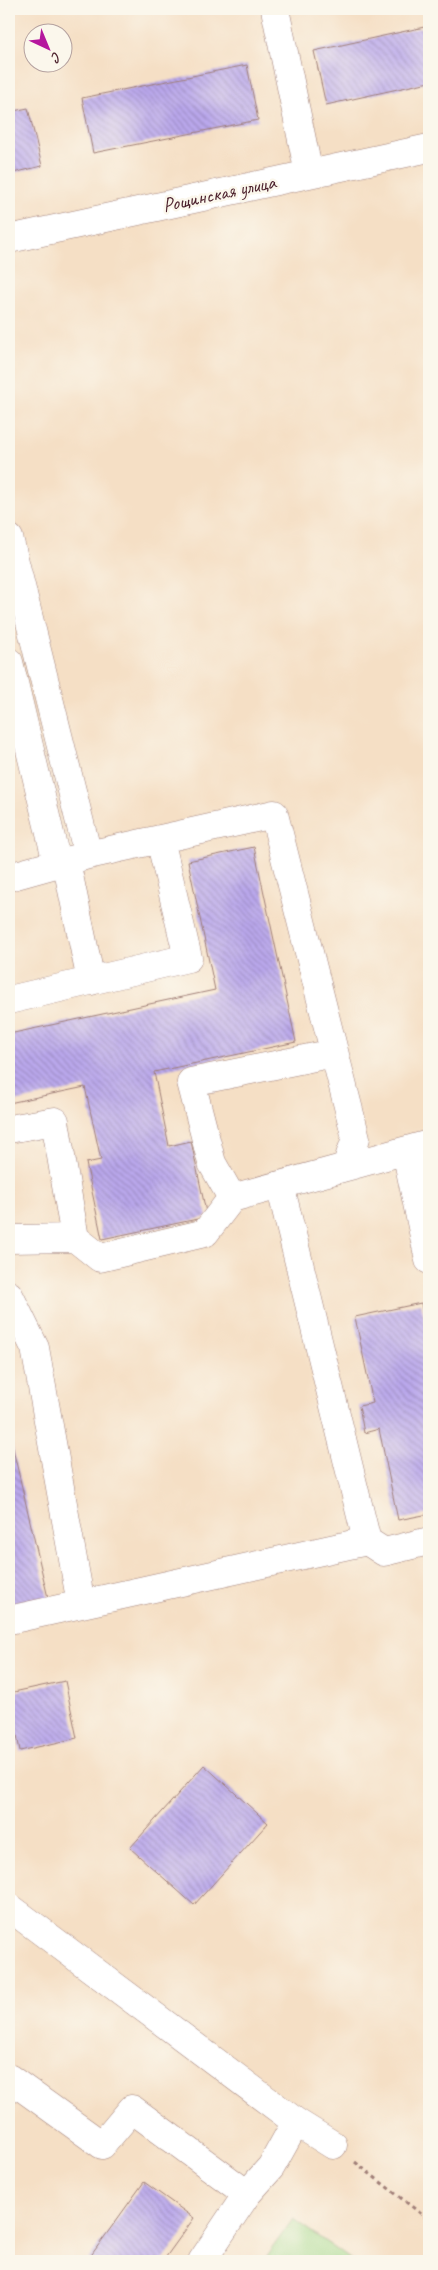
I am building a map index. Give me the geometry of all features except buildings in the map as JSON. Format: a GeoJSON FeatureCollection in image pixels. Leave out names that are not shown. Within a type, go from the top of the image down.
{"type":"FeatureCollection","features":[{"type":"Feature","properties":{"kind":"street"},"geometry":{"type":"LineString","coordinates":[[275,9],[309,174]]}},
{"type":"Feature","properties":{"kind":"street","name":"Рощинская улица"},"geometry":{"type":"LineString","coordinates":[[9,239],[429,148]]}},
{"type":"Feature","properties":{"kind":"street"},"geometry":{"type":"LineString","coordinates":[[9,538],[91,981]]}},
{"type":"Feature","properties":{"kind":"street"},"geometry":{"type":"LineString","coordinates":[[9,662],[70,860]]}},
{"type":"Feature","properties":{"kind":"street"},"geometry":{"type":"LineString","coordinates":[[9,877],[70,860],[274,814],[356,1138],[346,1167]]}},
{"type":"Feature","properties":{"kind":"street"},"geometry":{"type":"LineString","coordinates":[[9,1000],[188,958],[160,839]]}},
{"type":"Feature","properties":{"kind":"street"},"geometry":{"type":"LineString","coordinates":[[232,1198],[212,1163],[190,1082],[334,1053]]}},
{"type":"Feature","properties":{"kind":"street"},"geometry":{"type":"LineString","coordinates":[[9,1128],[55,1121],[74,1238]]}},
{"type":"Feature","properties":{"kind":"street"},"geometry":{"type":"LineString","coordinates":[[9,1239],[74,1238],[100,1258],[205,1233],[232,1198],[418,1148],[429,1260]]}},
{"type":"Feature","properties":{"kind":"street"},"geometry":{"type":"LineString","coordinates":[[280,1185],[367,1541],[384,1552],[429,1541]]}},
{"type":"Feature","properties":{"kind":"street"},"geometry":{"type":"LineString","coordinates":[[9,1295],[35,1348],[81,1604]]}},
{"type":"Feature","properties":{"kind":"street"},"geometry":{"type":"LineString","coordinates":[[9,1620],[367,1541]]}},
{"type":"Feature","properties":{"kind":"street"},"geometry":{"type":"LineString","coordinates":[[9,1907],[296,2122],[333,2145]]}},
{"type":"Feature","properties":{"kind":"street"},"geometry":{"type":"LineString","coordinates":[[9,2078],[102,2145],[132,2109],[247,2194]]}},
{"type":"Feature","properties":{"kind":"street"},"geometry":{"type":"LineString","coordinates":[[202,2261],[247,2194],[271,2167],[296,2122]]}},
{"type":"Feature","properties":{"kind":"path"},"geometry":{"type":"LineString","coordinates":[[333,2145],[429,2220]]}},
{"type":"Feature","properties":{"kind":"green space"},"geometry":{"type":"Polygon","coordinates":[[[293,2219],[353,2261],[263,2261],[293,2219]]]}}]}
